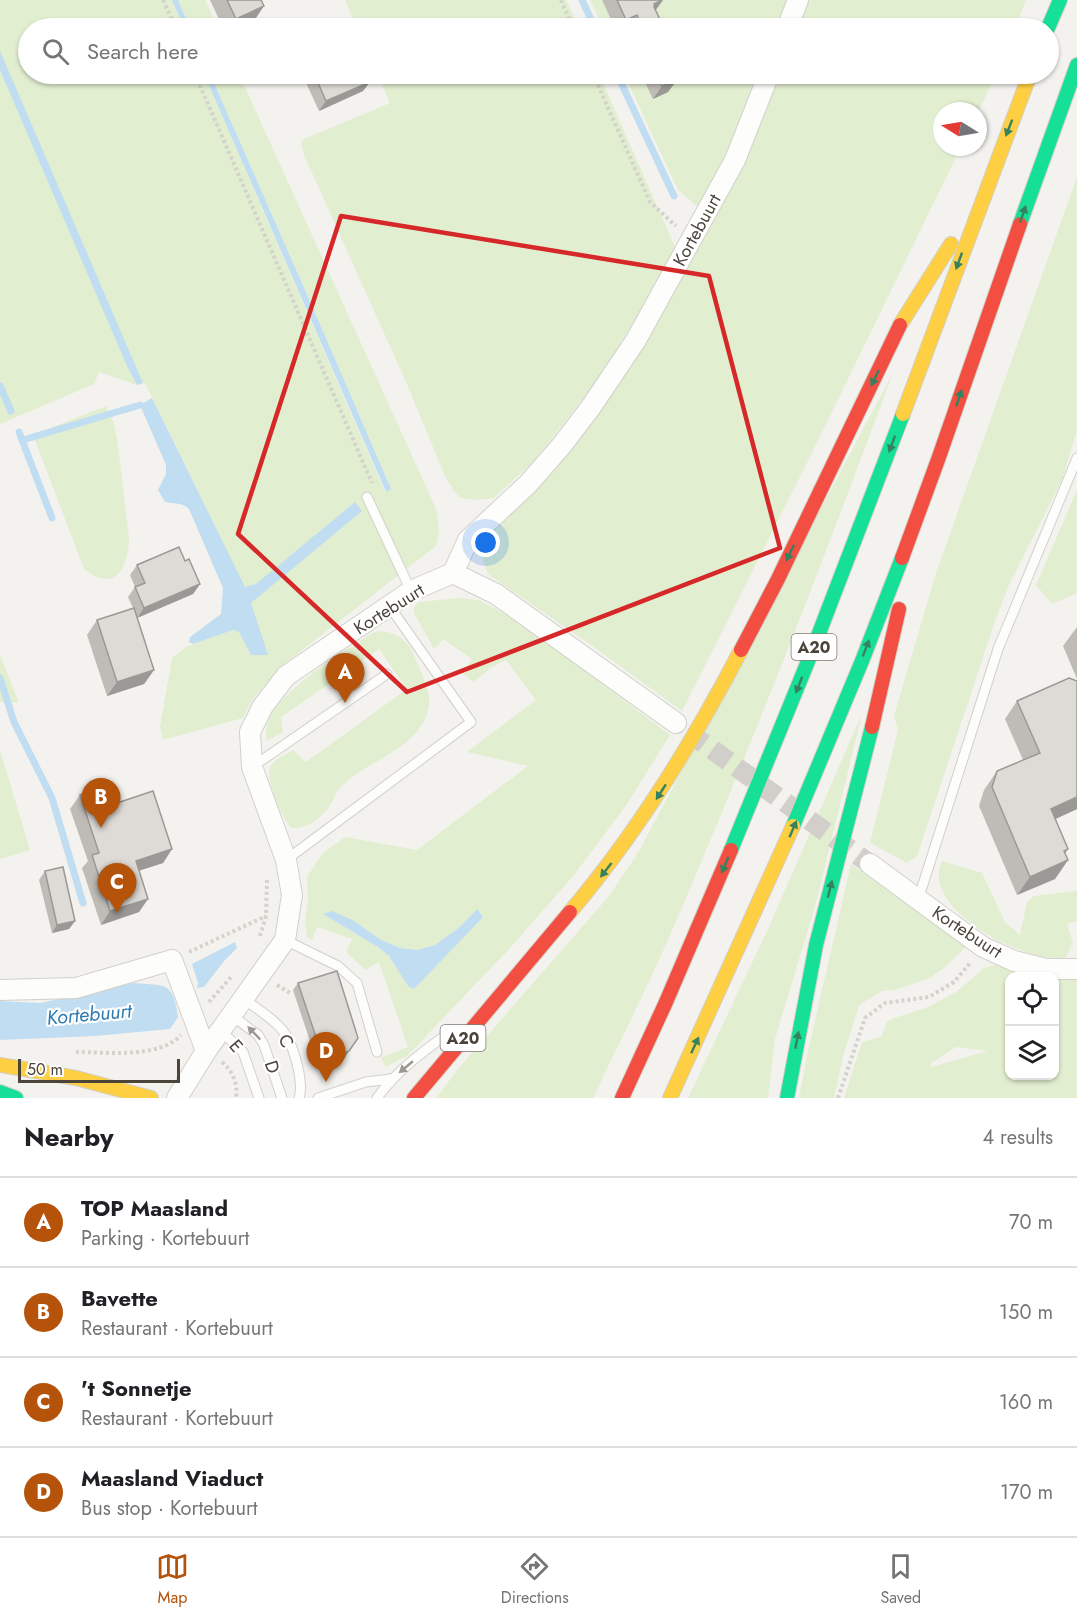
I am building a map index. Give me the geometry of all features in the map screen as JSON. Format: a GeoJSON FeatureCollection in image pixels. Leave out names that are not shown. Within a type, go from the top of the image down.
{"type":"FeatureCollection","features":[{"type":"Feature","properties":{"kind":"main road"},"geometry":{"type":"LineString","coordinates":[[1052,18],[1060,0]]}},
{"type":"Feature","properties":{"kind":"main road","name":"A20"},"geometry":{"type":"LineString","coordinates":[[670,1098],[752,923],[831,740],[919,513],[1077,65]]}},
{"type":"Feature","properties":{"kind":"main road","name":"A20"},"geometry":{"type":"LineString","coordinates":[[622,1098],[710,902],[786,719],[876,487],[1026,84]]}},
{"type":"Feature","properties":{"kind":"main road","name":"A20"},"geometry":{"type":"LineString","coordinates":[[416,1096],[607,869],[680,761],[707,715],[778,579],[900,325],[987,187]]}},
{"type":"Feature","properties":{"kind":"main road","name":"A20"},"geometry":{"type":"LineString","coordinates":[[787,1098],[816,945],[880,696],[919,513]]}},
{"type":"Feature","properties":{"kind":"main road"},"geometry":{"type":"LineString","coordinates":[[0,1065],[104,1084],[151,1098]]}},
{"type":"Feature","properties":{"kind":"main road"},"geometry":{"type":"LineString","coordinates":[[0,1092],[16,1098]]}},
{"type":"Feature","properties":{"kind":"street"},"geometry":{"type":"LineString","coordinates":[[791,18],[798,0]]}},
{"type":"Feature","properties":{"kind":"street","name":"Kortebuurt"},"geometry":{"type":"LineString","coordinates":[[177,1098],[206,1051],[285,940],[292,895],[286,860],[252,767],[250,732],[263,706],[286,676],[411,591],[453,573],[468,540],[528,484],[591,407],[636,340],[692,240],[735,160],[765,84]]}},
{"type":"Feature","properties":{"kind":"street"},"geometry":{"type":"LineString","coordinates":[[453,573],[496,594],[676,723]]}},
{"type":"Feature","properties":{"kind":"street","name":"Kortebuurt"},"geometry":{"type":"LineString","coordinates":[[870,864],[983,947],[1014,961],[1046,969],[1077,969]]}},
{"type":"Feature","properties":{"kind":"street"},"geometry":{"type":"LineString","coordinates":[[0,990],[76,988],[172,960],[188,1027],[206,1051]]}},
{"type":"Feature","properties":{"kind":"lane"},"geometry":{"type":"LineString","coordinates":[[918,900],[998,649],[1077,458]]}},
{"type":"Feature","properties":{"kind":"lane"},"geometry":{"type":"LineString","coordinates":[[367,497],[411,591]]}},
{"type":"Feature","properties":{"kind":"lane"},"geometry":{"type":"LineString","coordinates":[[286,860],[471,722],[390,607]]}},
{"type":"Feature","properties":{"kind":"lane"},"geometry":{"type":"LineString","coordinates":[[252,767],[387,674]]}},
{"type":"Feature","properties":{"kind":"lane"},"geometry":{"type":"LineString","coordinates":[[285,940],[338,966],[357,983],[377,1052]]}},
{"type":"Feature","properties":{"kind":"lane"},"geometry":{"type":"LineString","coordinates":[[468,1020],[496,999]]}},
{"type":"Feature","properties":{"kind":"lane","name":"C"},"geometry":{"type":"LineString","coordinates":[[232,1015],[264,1014],[287,1037],[301,1077],[299,1098]]}},
{"type":"Feature","properties":{"kind":"lane","name":"E"},"geometry":{"type":"LineString","coordinates":[[232,1015],[259,1098]]}},
{"type":"Feature","properties":{"kind":"lane","name":"D"},"geometry":{"type":"LineString","coordinates":[[232,1015],[258,1035],[264,1045],[282,1098]]}},
{"type":"Feature","properties":{"kind":"lane"},"geometry":{"type":"LineString","coordinates":[[376,1098],[390,1079],[458,1026]]}},
{"type":"Feature","properties":{"kind":"lane"},"geometry":{"type":"LineString","coordinates":[[318,1098],[366,1082],[390,1079]]}},
{"type":"Feature","properties":{"kind":"path"},"geometry":{"type":"LineString","coordinates":[[163,0],[171,18]]}},
{"type":"Feature","properties":{"kind":"path"},"geometry":{"type":"LineString","coordinates":[[561,0],[569,18]]}},
{"type":"Feature","properties":{"kind":"path"},"geometry":{"type":"LineString","coordinates":[[199,84],[376,492],[373,511]]}},
{"type":"Feature","properties":{"kind":"path"},"geometry":{"type":"LineString","coordinates":[[597,84],[650,202],[692,240]]}},
{"type":"Feature","properties":{"kind":"path"},"geometry":{"type":"LineString","coordinates":[[172,960],[266,916],[263,931],[257,942]]}},
{"type":"Feature","properties":{"kind":"path"},"geometry":{"type":"LineString","coordinates":[[838,1098],[865,1018],[885,1003],[929,997],[954,982],[983,947]]}},
{"type":"Feature","properties":{"kind":"path"},"geometry":{"type":"LineString","coordinates":[[67,1052],[153,1050],[175,1042],[237,971]]}},
{"type":"Feature","properties":{"kind":"highlighted area"},"geometry":{"type":"Polygon","coordinates":[[[341,216],[709,276],[780,548],[407,692],[238,534],[341,216]]]}},
{"type":"Feature","properties":{"kind":"green space"},"geometry":{"type":"Polygon","coordinates":[[[0,0],[172,0],[180,18],[18,18],[18,84],[208,84],[385,492],[391,489],[214,84],[244,84],[437,511],[439,532],[436,546],[279,668],[253,699],[243,718],[163,740],[160,727],[172,658],[186,647],[233,630],[239,632],[251,655],[267,655],[250,603],[362,511],[256,584],[245,588],[146,385],[143,383],[137,385],[99,372],[94,384],[0,424],[0,0]]]}},
{"type":"Feature","properties":{"kind":"green space"},"geometry":{"type":"Polygon","coordinates":[[[178,0],[205,0],[213,18],[186,18],[178,0]]]}},
{"type":"Feature","properties":{"kind":"green space"},"geometry":{"type":"Polygon","coordinates":[[[345,0],[566,0],[574,18],[353,18],[345,0]]]}},
{"type":"Feature","properties":{"kind":"green space"},"geometry":{"type":"Polygon","coordinates":[[[590,0],[787,0],[781,18],[599,18],[590,0]]]}},
{"type":"Feature","properties":{"kind":"green space"},"geometry":{"type":"Polygon","coordinates":[[[806,0],[1026,0],[1019,18],[800,18],[806,0]]]}},
{"type":"Feature","properties":{"kind":"green space"},"geometry":{"type":"Polygon","coordinates":[[[381,84],[603,84],[676,249],[593,386],[533,462],[494,498],[477,500],[461,498],[455,493],[445,476],[406,382],[304,155],[302,140],[390,103],[381,84]]]}},
{"type":"Feature","properties":{"kind":"green space"},"geometry":{"type":"Polygon","coordinates":[[[629,84],[756,84],[701,210],[678,190],[629,84]]]}},
{"type":"Feature","properties":{"kind":"green space"},"geometry":{"type":"Polygon","coordinates":[[[776,84],[991,84],[983,102],[933,102],[933,156],[957,156],[806,465],[682,711],[488,574],[482,558],[484,540],[555,468],[604,403],[655,325],[744,158],[776,84]]]}},
{"type":"Feature","properties":{"kind":"green space"},"geometry":{"type":"Polygon","coordinates":[[[1077,177],[1077,430],[1062,480],[1010,583],[996,618],[917,856],[907,863],[870,843],[898,730],[894,716],[936,573],[1077,177]]]}},
{"type":"Feature","properties":{"kind":"green space"},"geometry":{"type":"Polygon","coordinates":[[[893,373],[724,808],[663,951],[593,1098],[436,1098],[459,1068],[609,896],[638,853],[893,373]]]}},
{"type":"Feature","properties":{"kind":"green space"},"geometry":{"type":"Polygon","coordinates":[[[106,406],[114,423],[117,438],[129,538],[123,568],[112,578],[104,579],[84,569],[33,435],[106,406]]]}},
{"type":"Feature","properties":{"kind":"green space"},"geometry":{"type":"Polygon","coordinates":[[[1077,490],[1077,593],[1052,604],[1036,585],[1077,490]]]}},
{"type":"Feature","properties":{"kind":"green space"},"geometry":{"type":"Polygon","coordinates":[[[461,598],[479,600],[506,615],[572,661],[670,735],[627,804],[574,875],[512,946],[408,1055],[386,1067],[381,1058],[408,1047],[379,962],[365,970],[346,952],[352,939],[317,927],[312,940],[307,937],[305,922],[308,902],[307,877],[322,854],[345,837],[417,850],[528,766],[467,752],[536,700],[506,660],[492,667],[473,682],[462,673],[472,659],[443,639],[434,649],[414,613],[418,602],[461,598]],[[477,910],[460,927],[435,945],[417,950],[400,948],[381,940],[354,921],[323,914],[389,956],[408,986],[483,917],[477,910]]]}},
{"type":"Feature","properties":{"kind":"green space"},"geometry":{"type":"Polygon","coordinates":[[[381,631],[399,637],[411,650],[426,686],[429,699],[428,711],[413,736],[342,786],[327,810],[318,818],[309,825],[292,828],[284,817],[272,790],[269,773],[272,764],[293,750],[306,762],[407,689],[379,649],[281,717],[283,732],[267,741],[267,726],[274,711],[303,681],[366,637],[381,631]]]}},
{"type":"Feature","properties":{"kind":"green space"},"geometry":{"type":"Polygon","coordinates":[[[0,655],[19,703],[0,702],[0,655]]]}},
{"type":"Feature","properties":{"kind":"green space"},"geometry":{"type":"Polygon","coordinates":[[[862,714],[816,903],[775,1039],[768,1098],[688,1098],[768,929],[862,714]]]}},
{"type":"Feature","properties":{"kind":"green space"},"geometry":{"type":"Polygon","coordinates":[[[0,750],[30,850],[0,859],[0,750]]]}},
{"type":"Feature","properties":{"kind":"green space"},"geometry":{"type":"Polygon","coordinates":[[[942,861],[982,873],[1005,922],[1020,935],[1027,902],[1034,896],[1077,891],[1077,921],[1067,924],[1073,943],[1065,959],[1026,952],[1007,945],[977,928],[951,904],[942,890],[939,876],[942,861]]]}},
{"type":"Feature","properties":{"kind":"green space"},"geometry":{"type":"Polygon","coordinates":[[[851,864],[966,947],[930,978],[895,990],[882,991],[859,1005],[843,1057],[834,1098],[799,1098],[808,1051],[851,864]]]}},
{"type":"Feature","properties":{"kind":"green space"},"geometry":{"type":"Polygon","coordinates":[[[995,965],[1019,972],[1005,972],[1005,1080],[1059,1080],[1059,979],[1077,979],[1077,1098],[844,1098],[862,1042],[881,1037],[887,1022],[894,1018],[926,1008],[956,992],[984,968],[995,965]],[[956,1047],[930,1064],[931,1067],[988,1051],[956,1047]]]}},
{"type":"Feature","properties":{"kind":"water"},"geometry":{"type":"Polygon","coordinates":[[[172,0],[178,0],[186,18],[180,18],[172,0]]]}},
{"type":"Feature","properties":{"kind":"water"},"geometry":{"type":"Polygon","coordinates":[[[0,51],[143,383],[137,385],[127,366],[0,70],[0,51]]]}},
{"type":"Feature","properties":{"kind":"water"},"geometry":{"type":"Polygon","coordinates":[[[208,84],[214,84],[323,331],[391,489],[386,492],[208,84]]]}},
{"type":"Feature","properties":{"kind":"water"},"geometry":{"type":"Polygon","coordinates":[[[152,398],[245,587],[256,584],[355,502],[362,511],[251,603],[268,655],[251,655],[239,632],[233,630],[193,644],[189,642],[190,637],[221,614],[223,588],[189,509],[181,504],[165,502],[158,490],[166,474],[166,465],[140,405],[152,398]]]}},
{"type":"Feature","properties":{"kind":"water"},"geometry":{"type":"Polygon","coordinates":[[[477,909],[483,917],[414,989],[408,986],[389,956],[323,914],[332,911],[354,921],[381,940],[400,948],[417,950],[435,945],[460,927],[477,909]]]}},
{"type":"Feature","properties":{"kind":"water"},"geometry":{"type":"Polygon","coordinates":[[[235,942],[237,948],[204,987],[197,988],[198,983],[192,964],[235,942]]]}},
{"type":"Feature","properties":{"kind":"water"},"geometry":{"type":"Polygon","coordinates":[[[134,983],[161,986],[170,991],[174,997],[178,1017],[170,1029],[95,1036],[0,1040],[0,1001],[40,1003],[134,983]]]}},
{"type":"Feature","properties":{"kind":"building"},"geometry":{"type":"Polygon","coordinates":[[[227,0],[261,0],[264,6],[236,18],[227,0]]]}},
{"type":"Feature","properties":{"kind":"building"},"geometry":{"type":"Polygon","coordinates":[[[617,0],[662,0],[654,4],[659,18],[638,18],[637,15],[625,18],[617,0]]]}},
{"type":"Feature","properties":{"kind":"building"},"geometry":{"type":"Polygon","coordinates":[[[318,84],[365,84],[326,101],[318,84]]]}},
{"type":"Feature","properties":{"kind":"building"},"geometry":{"type":"Polygon","coordinates":[[[179,547],[185,561],[189,559],[200,584],[144,608],[135,587],[145,583],[137,565],[179,547]]]}},
{"type":"Feature","properties":{"kind":"building"},"geometry":{"type":"Polygon","coordinates":[[[134,608],[154,670],[117,682],[97,620],[134,608]]]}},
{"type":"Feature","properties":{"kind":"building"},"geometry":{"type":"Polygon","coordinates":[[[1069,678],[1077,681],[1077,797],[1051,809],[1068,849],[1064,851],[1068,860],[1030,877],[992,787],[997,771],[1040,753],[1017,701],[1069,678]]]}},
{"type":"Feature","properties":{"kind":"building"},"geometry":{"type":"Polygon","coordinates":[[[110,785],[117,803],[153,791],[172,849],[136,861],[148,899],[110,911],[92,855],[99,853],[80,795],[110,785]]]}},
{"type":"Feature","properties":{"kind":"building"},"geometry":{"type":"Polygon","coordinates":[[[63,867],[75,921],[57,925],[45,871],[63,867]]]}},
{"type":"Feature","properties":{"kind":"building"},"geometry":{"type":"Polygon","coordinates":[[[337,971],[358,1038],[349,1051],[340,1054],[330,1050],[319,1035],[316,1037],[298,983],[337,971]]]}},
{"type":"Feature","properties":{"kind":"waterway"},"geometry":{"type":"LineString","coordinates":[[582,0],[590,18]]}},
{"type":"Feature","properties":{"kind":"waterway"},"geometry":{"type":"LineString","coordinates":[[622,84],[674,196]]}},
{"type":"Feature","properties":{"kind":"waterway"},"geometry":{"type":"LineString","coordinates":[[0,386],[11,411]]}},
{"type":"Feature","properties":{"kind":"waterway"},"geometry":{"type":"LineString","coordinates":[[23,440],[140,405]]}},
{"type":"Feature","properties":{"kind":"waterway"},"geometry":{"type":"LineString","coordinates":[[19,432],[52,518]]}},
{"type":"Feature","properties":{"kind":"waterway"},"geometry":{"type":"LineString","coordinates":[[0,678],[14,722],[52,798],[83,903]]}},
{"type":"Feature","properties":{"kind":"tunnel"},"geometry":{"type":"LineString","coordinates":[[688,732],[870,864]]}},
{"type":"Feature","properties":{"kind":"traffic: fast"},"geometry":{"type":"LineString","coordinates":[[1052,18],[1060,0]]}},
{"type":"Feature","properties":{"kind":"traffic: fast"},"geometry":{"type":"LineString","coordinates":[[1020,224],[1077,65]]}},
{"type":"Feature","properties":{"kind":"traffic: fast"},"geometry":{"type":"LineString","coordinates":[[731,850],[813,649],[903,414]]}},
{"type":"Feature","properties":{"kind":"traffic: fast"},"geometry":{"type":"LineString","coordinates":[[793,826],[902,558]]}},
{"type":"Feature","properties":{"kind":"traffic: fast"},"geometry":{"type":"LineString","coordinates":[[787,1098],[816,945],[872,727]]}},
{"type":"Feature","properties":{"kind":"traffic: fast"},"geometry":{"type":"LineString","coordinates":[[0,1092],[16,1098]]}},
{"type":"Feature","properties":{"kind":"traffic: slow"},"geometry":{"type":"LineString","coordinates":[[903,414],[1026,84]]}},
{"type":"Feature","properties":{"kind":"traffic: slow"},"geometry":{"type":"LineString","coordinates":[[900,325],[951,244]]}},
{"type":"Feature","properties":{"kind":"traffic: slow"},"geometry":{"type":"LineString","coordinates":[[570,912],[619,851],[663,786],[741,650]]}},
{"type":"Feature","properties":{"kind":"traffic: slow"},"geometry":{"type":"LineString","coordinates":[[670,1098],[793,826]]}},
{"type":"Feature","properties":{"kind":"traffic: slow"},"geometry":{"type":"LineString","coordinates":[[0,1065],[76,1078],[151,1098]]}},
{"type":"Feature","properties":{"kind":"traffic: jam"},"geometry":{"type":"LineString","coordinates":[[902,558],[1020,224]]}},
{"type":"Feature","properties":{"kind":"traffic: jam"},"geometry":{"type":"LineString","coordinates":[[741,650],[778,579],[900,325]]}},
{"type":"Feature","properties":{"kind":"traffic: jam"},"geometry":{"type":"LineString","coordinates":[[872,727],[899,609]]}},
{"type":"Feature","properties":{"kind":"traffic: jam"},"geometry":{"type":"LineString","coordinates":[[622,1098],[731,850]]}},
{"type":"Feature","properties":{"kind":"traffic: jam"},"geometry":{"type":"LineString","coordinates":[[414,1098],[570,912]]}},
{"type":"Feature","properties":{"kind":"place","name":"TOP Maasland"},"geometry":{"type":"Point","coordinates":[345,703]}},
{"type":"Feature","properties":{"kind":"place","name":"Bavette"},"geometry":{"type":"Point","coordinates":[101,828]}},
{"type":"Feature","properties":{"kind":"place","name":"'t Sonnetje"},"geometry":{"type":"Point","coordinates":[117,913]}},
{"type":"Feature","properties":{"kind":"place","name":"Maasland Viaduct"},"geometry":{"type":"Point","coordinates":[326,1082]}}]}
